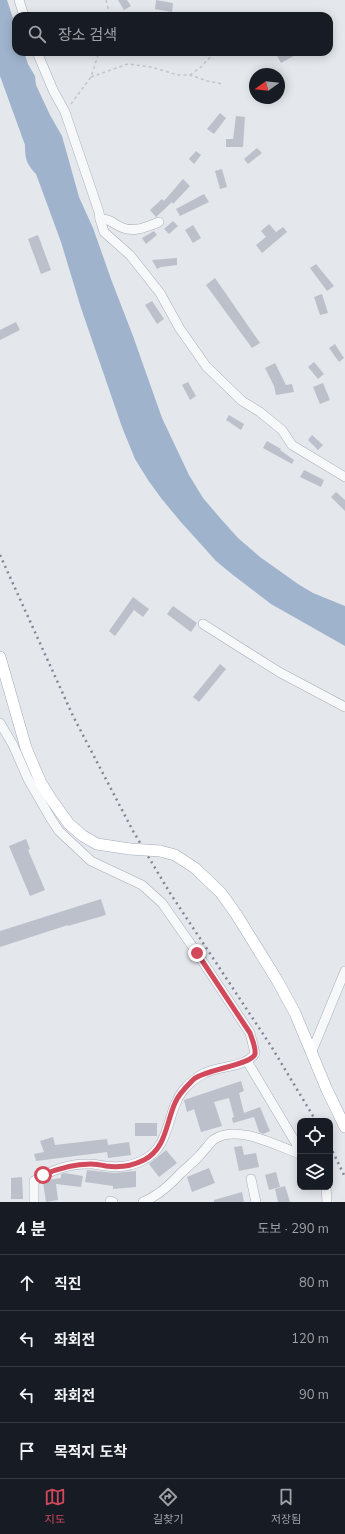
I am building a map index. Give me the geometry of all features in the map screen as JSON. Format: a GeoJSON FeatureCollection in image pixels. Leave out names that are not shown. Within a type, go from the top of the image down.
{"type":"FeatureCollection","features":[{"type":"Feature","properties":{"kind":"main road"},"geometry":{"type":"LineString","coordinates":[[0,657],[16,715],[32,764],[41,783],[70,824],[83,836],[97,844],[130,849],[160,850],[176,855],[195,868],[221,893],[254,941],[295,1013],[327,1090],[345,1126]]}},
{"type":"Feature","properties":{"kind":"street"},"geometry":{"type":"LineString","coordinates":[[18,0],[22,12]]}},
{"type":"Feature","properties":{"kind":"street"},"geometry":{"type":"LineString","coordinates":[[39,56],[53,90],[65,112],[104,232],[130,255],[160,293],[180,329],[206,366],[242,401],[260,412],[282,430],[292,445],[345,477]]}},
{"type":"Feature","properties":{"kind":"street"},"geometry":{"type":"LineString","coordinates":[[100,219],[107,218],[120,227],[134,231],[159,222]]}},
{"type":"Feature","properties":{"kind":"street"},"geometry":{"type":"LineString","coordinates":[[203,624],[279,672],[345,707]]}},
{"type":"Feature","properties":{"kind":"street"},"geometry":{"type":"LineString","coordinates":[[0,723],[13,744],[28,779],[59,831],[91,861],[142,885],[162,903],[250,1033],[255,1053],[253,1057],[247,1061],[206,1072],[186,1087],[175,1102],[162,1143],[156,1151],[146,1159],[127,1166],[117,1167],[92,1164],[66,1166],[43,1175],[34,1181],[34,1202]]}},
{"type":"Feature","properties":{"kind":"street"},"geometry":{"type":"LineString","coordinates":[[59,831],[70,824]]}},
{"type":"Feature","properties":{"kind":"street"},"geometry":{"type":"LineString","coordinates":[[312,1051],[345,971]]}},
{"type":"Feature","properties":{"kind":"street"},"geometry":{"type":"LineString","coordinates":[[247,1061],[297,1145]]}},
{"type":"Feature","properties":{"kind":"street"},"geometry":{"type":"LineString","coordinates":[[143,1202],[165,1190],[214,1140],[221,1136],[231,1134],[252,1137],[276,1144],[297,1153]]}},
{"type":"Feature","properties":{"kind":"street"},"geometry":{"type":"LineString","coordinates":[[251,1179],[256,1202]]}},
{"type":"Feature","properties":{"kind":"street"},"geometry":{"type":"LineString","coordinates":[[326,1190],[327,1202]]}},
{"type":"Feature","properties":{"kind":"path"},"geometry":{"type":"LineString","coordinates":[[106,0],[109,12]]}},
{"type":"Feature","properties":{"kind":"path"},"geometry":{"type":"LineString","coordinates":[[65,112],[90,77],[98,56]]}},
{"type":"Feature","properties":{"kind":"path"},"geometry":{"type":"LineString","coordinates":[[190,74],[202,68],[211,56]]}},
{"type":"Feature","properties":{"kind":"path"},"geometry":{"type":"LineString","coordinates":[[90,77],[128,64],[151,67],[178,74],[190,74],[207,81],[223,84]]}},
{"type":"Feature","properties":{"kind":"water"},"geometry":{"type":"Polygon","coordinates":[[[0,0],[7,0],[12,15],[12,56],[25,56],[35,76],[36,85],[62,136],[79,197],[93,228],[162,418],[189,475],[203,498],[221,519],[238,538],[260,557],[313,593],[345,606],[345,646],[271,604],[216,561],[161,498],[135,459],[122,427],[81,308],[61,242],[36,174],[27,161],[25,145],[0,76],[0,0]]]}},
{"type":"Feature","properties":{"kind":"building"},"geometry":{"type":"Polygon","coordinates":[[[118,0],[127,0],[131,6],[124,10],[118,0]]]}},
{"type":"Feature","properties":{"kind":"building"},"geometry":{"type":"Polygon","coordinates":[[[156,0],[173,3],[172,12],[155,9],[156,0]]]}},
{"type":"Feature","properties":{"kind":"building"},"geometry":{"type":"Polygon","coordinates":[[[277,56],[294,56],[281,63],[277,56]]]}},
{"type":"Feature","properties":{"kind":"building"},"geometry":{"type":"Polygon","coordinates":[[[220,113],[226,118],[214,134],[207,129],[220,113]]]}},
{"type":"Feature","properties":{"kind":"building"},"geometry":{"type":"Polygon","coordinates":[[[236,116],[245,117],[243,147],[226,147],[226,139],[233,139],[236,116]]]}},
{"type":"Feature","properties":{"kind":"building"},"geometry":{"type":"Polygon","coordinates":[[[257,148],[262,153],[248,164],[244,159],[257,148]]]}},
{"type":"Feature","properties":{"kind":"building"},"geometry":{"type":"Polygon","coordinates":[[[196,151],[201,155],[194,164],[189,159],[196,151]]]}},
{"type":"Feature","properties":{"kind":"building"},"geometry":{"type":"Polygon","coordinates":[[[222,169],[227,187],[220,189],[215,171],[222,169]]]}},
{"type":"Feature","properties":{"kind":"building"},"geometry":{"type":"Polygon","coordinates":[[[183,179],[190,186],[173,204],[172,202],[156,217],[150,210],[162,199],[164,201],[183,179]]]}},
{"type":"Feature","properties":{"kind":"building"},"geometry":{"type":"Polygon","coordinates":[[[204,194],[209,202],[180,216],[176,209],[204,194]]]}},
{"type":"Feature","properties":{"kind":"building"},"geometry":{"type":"Polygon","coordinates":[[[173,221],[178,226],[169,234],[164,229],[173,221]]]}},
{"type":"Feature","properties":{"kind":"building"},"geometry":{"type":"Polygon","coordinates":[[[269,224],[276,232],[283,227],[287,232],[262,253],[256,245],[266,237],[261,231],[269,224]]]}},
{"type":"Feature","properties":{"kind":"building"},"geometry":{"type":"Polygon","coordinates":[[[193,225],[201,238],[193,243],[185,230],[193,225]]]}},
{"type":"Feature","properties":{"kind":"building"},"geometry":{"type":"Polygon","coordinates":[[[154,231],[157,235],[146,244],[142,238],[154,231]]]}},
{"type":"Feature","properties":{"kind":"building"},"geometry":{"type":"Polygon","coordinates":[[[38,235],[51,270],[41,274],[28,239],[38,235]]]}},
{"type":"Feature","properties":{"kind":"building"},"geometry":{"type":"Polygon","coordinates":[[[177,258],[177,265],[157,269],[152,260],[177,258]]]}},
{"type":"Feature","properties":{"kind":"building"},"geometry":{"type":"Polygon","coordinates":[[[316,264],[334,286],[327,291],[310,268],[316,264]]]}},
{"type":"Feature","properties":{"kind":"building"},"geometry":{"type":"Polygon","coordinates":[[[215,278],[260,343],[252,348],[206,285],[215,278]]]}},
{"type":"Feature","properties":{"kind":"building"},"geometry":{"type":"Polygon","coordinates":[[[322,294],[328,313],[320,315],[314,297],[322,294]]]}},
{"type":"Feature","properties":{"kind":"building"},"geometry":{"type":"Polygon","coordinates":[[[152,301],[164,319],[157,324],[145,305],[152,301]]]}},
{"type":"Feature","properties":{"kind":"building"},"geometry":{"type":"Polygon","coordinates":[[[16,322],[20,330],[0,340],[0,330],[16,322]]]}},
{"type":"Feature","properties":{"kind":"building"},"geometry":{"type":"Polygon","coordinates":[[[335,344],[344,358],[339,362],[329,348],[335,344]]]}},
{"type":"Feature","properties":{"kind":"building"},"geometry":{"type":"Polygon","coordinates":[[[314,362],[324,374],[318,379],[308,367],[314,362]]]}},
{"type":"Feature","properties":{"kind":"building"},"geometry":{"type":"Polygon","coordinates":[[[275,363],[286,385],[292,384],[294,392],[276,395],[274,386],[265,368],[275,363]]]}},
{"type":"Feature","properties":{"kind":"building"},"geometry":{"type":"Polygon","coordinates":[[[188,382],[196,396],[190,400],[182,385],[188,382]]]}},
{"type":"Feature","properties":{"kind":"building"},"geometry":{"type":"Polygon","coordinates":[[[323,383],[330,400],[320,404],[313,387],[323,383]]]}},
{"type":"Feature","properties":{"kind":"building"},"geometry":{"type":"Polygon","coordinates":[[[229,415],[244,424],[241,430],[226,420],[229,415]]]}},
{"type":"Feature","properties":{"kind":"building"},"geometry":{"type":"Polygon","coordinates":[[[312,435],[323,445],[318,450],[308,440],[312,435]]]}},
{"type":"Feature","properties":{"kind":"building"},"geometry":{"type":"Polygon","coordinates":[[[267,441],[281,449],[280,450],[294,460],[292,464],[263,448],[267,441]]]}},
{"type":"Feature","properties":{"kind":"building"},"geometry":{"type":"Polygon","coordinates":[[[304,470],[324,480],[321,487],[300,477],[304,470]]]}},
{"type":"Feature","properties":{"kind":"building"},"geometry":{"type":"Polygon","coordinates":[[[336,492],[345,500],[345,511],[331,497],[336,492]]]}},
{"type":"Feature","properties":{"kind":"building"},"geometry":{"type":"Polygon","coordinates":[[[133,597],[149,609],[143,617],[134,610],[115,636],[109,631],[133,597]]]}},
{"type":"Feature","properties":{"kind":"building"},"geometry":{"type":"Polygon","coordinates":[[[173,606],[197,623],[191,632],[167,614],[173,606]]]}},
{"type":"Feature","properties":{"kind":"building"},"geometry":{"type":"Polygon","coordinates":[[[220,664],[226,669],[199,702],[193,697],[220,664]]]}},
{"type":"Feature","properties":{"kind":"building"},"geometry":{"type":"Polygon","coordinates":[[[26,839],[30,849],[28,850],[45,890],[30,896],[9,846],[26,839]]]}},
{"type":"Feature","properties":{"kind":"building"},"geometry":{"type":"Polygon","coordinates":[[[101,899],[106,915],[68,925],[0,947],[0,931],[101,899]]]}},
{"type":"Feature","properties":{"kind":"building"},"geometry":{"type":"Polygon","coordinates":[[[241,1081],[244,1091],[239,1093],[244,1113],[260,1107],[270,1131],[263,1134],[259,1132],[254,1117],[233,1123],[232,1118],[234,1117],[229,1098],[214,1102],[222,1126],[201,1132],[194,1109],[187,1112],[184,1100],[241,1081]]]}},
{"type":"Feature","properties":{"kind":"building"},"geometry":{"type":"Polygon","coordinates":[[[135,1123],[157,1123],[157,1136],[135,1136],[135,1123]]]}},
{"type":"Feature","properties":{"kind":"building"},"geometry":{"type":"Polygon","coordinates":[[[53,1137],[55,1145],[107,1139],[108,1145],[129,1142],[131,1155],[108,1158],[107,1152],[36,1161],[34,1154],[44,1152],[40,1141],[53,1137]]]}},
{"type":"Feature","properties":{"kind":"building"},"geometry":{"type":"Polygon","coordinates":[[[242,1146],[244,1155],[256,1153],[259,1167],[239,1171],[234,1147],[242,1146]]]}},
{"type":"Feature","properties":{"kind":"building"},"geometry":{"type":"Polygon","coordinates":[[[166,1150],[177,1163],[159,1177],[149,1164],[166,1150]]]}},
{"type":"Feature","properties":{"kind":"building"},"geometry":{"type":"Polygon","coordinates":[[[209,1168],[215,1183],[192,1192],[187,1177],[209,1168]]]}},
{"type":"Feature","properties":{"kind":"building"},"geometry":{"type":"Polygon","coordinates":[[[87,1170],[114,1173],[136,1171],[136,1187],[113,1189],[113,1186],[85,1182],[87,1170]]]}},
{"type":"Feature","properties":{"kind":"building"},"geometry":{"type":"Polygon","coordinates":[[[276,1172],[280,1187],[269,1190],[265,1175],[276,1172]]]}},
{"type":"Feature","properties":{"kind":"building"},"geometry":{"type":"Polygon","coordinates":[[[65,1173],[83,1176],[81,1187],[56,1184],[58,1200],[46,1202],[43,1182],[61,1178],[61,1174],[65,1173]]]}},
{"type":"Feature","properties":{"kind":"building"},"geometry":{"type":"Polygon","coordinates":[[[22,1177],[23,1199],[11,1199],[11,1178],[22,1177]]]}},
{"type":"Feature","properties":{"kind":"building"},"geometry":{"type":"Polygon","coordinates":[[[285,1186],[290,1202],[278,1202],[275,1189],[285,1186]]]}},
{"type":"Feature","properties":{"kind":"building"},"geometry":{"type":"Polygon","coordinates":[[[242,1192],[244,1202],[214,1202],[214,1200],[242,1192]]]}},
{"type":"Feature","properties":{"kind":"railway"},"geometry":{"type":"LineString","coordinates":[[0,555],[73,716],[133,831],[170,893],[271,1046],[314,1118]]}},
{"type":"Feature","properties":{"kind":"railway"},"geometry":{"type":"LineString","coordinates":[[333,1152],[345,1177]]}},
{"type":"Feature","properties":{"kind":"route"},"geometry":{"type":"LineString","coordinates":[[43,1175],[66,1166],[92,1164],[117,1167],[127,1166],[146,1159],[156,1151],[162,1143],[175,1102],[186,1087],[206,1072],[247,1061],[253,1057],[255,1053],[250,1033],[197,953]]}}]}
